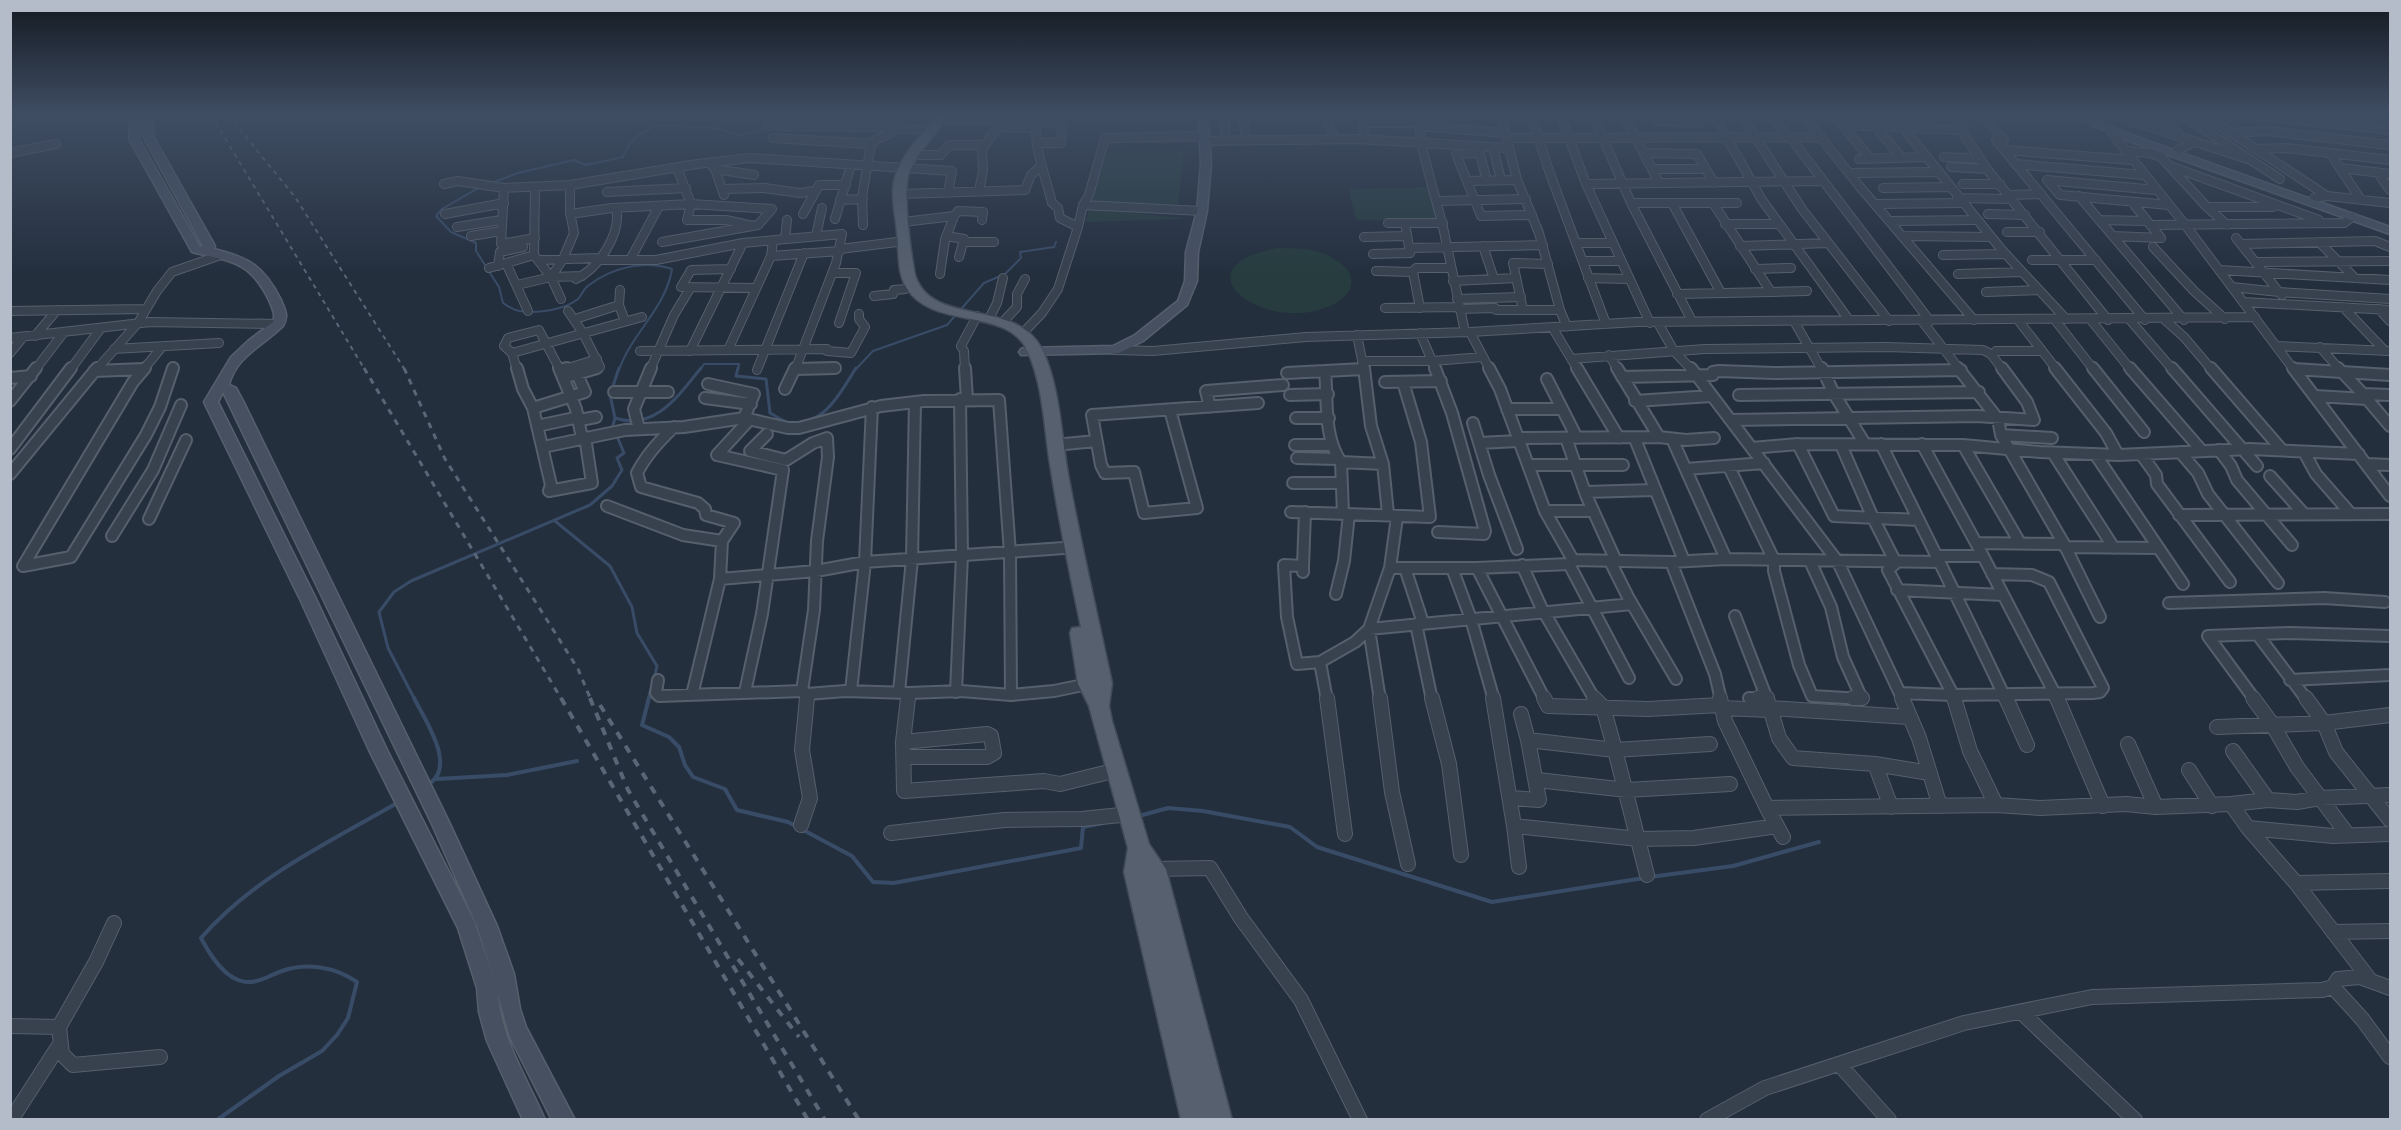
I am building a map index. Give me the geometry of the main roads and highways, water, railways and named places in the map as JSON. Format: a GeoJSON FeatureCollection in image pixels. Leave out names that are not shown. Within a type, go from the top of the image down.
{"type":"FeatureCollection","features":[{"type":"Feature","properties":{"kind":"main road"},"geometry":{"type":"LineString","coordinates":[[901,168],[903,222],[897,258],[905,289],[910,298],[938,310],[980,319],[1023,333],[1031,341],[1035,386],[1088,684],[1100,706],[1137,842],[1219,1119]]}},
{"type":"Feature","properties":{"kind":"main road"},"geometry":{"type":"LineString","coordinates":[[901,168],[892,178],[892,199],[900,242],[914,288],[938,310]]}},
{"type":"Feature","properties":{"kind":"main road"},"geometry":{"type":"LineString","coordinates":[[980,319],[1010,334],[1031,353],[1045,384],[1101,683],[1100,706]]}},
{"type":"Feature","properties":{"kind":"main road"},"geometry":{"type":"LineString","coordinates":[[1148,880],[1194,1119]]}},
{"type":"Feature","properties":{"kind":"waterway"},"geometry":{"type":"LineString","coordinates":[[489,184],[541,168]]}},
{"type":"Feature","properties":{"kind":"waterway"},"geometry":{"type":"LineString","coordinates":[[480,187],[442,209],[436,216],[451,232],[476,243],[476,251],[499,287],[503,303],[513,309],[534,312],[566,306],[578,299],[587,287],[598,279],[629,267],[651,265],[672,269],[663,296],[624,357],[619,370]]}},
{"type":"Feature","properties":{"kind":"waterway"},"geometry":{"type":"LineString","coordinates":[[855,370],[873,351],[947,325],[984,283],[1005,274],[1021,258],[1020,252],[1054,247],[1056,242]]}},
{"type":"Feature","properties":{"kind":"waterway"},"geometry":{"type":"LineString","coordinates":[[700,370],[704,364],[739,364],[738,370]]}},
{"type":"Feature","properties":{"kind":"waterway"},"geometry":{"type":"LineString","coordinates":[[615,418],[610,395],[619,368]]}},
{"type":"Feature","properties":{"kind":"waterway"},"geometry":{"type":"LineString","coordinates":[[615,418],[629,421],[642,420],[654,415],[674,400],[701,368]]}},
{"type":"Feature","properties":{"kind":"waterway"},"geometry":{"type":"LineString","coordinates":[[738,368],[736,376],[766,379],[770,413],[791,423],[803,422],[823,413],[838,397],[856,368]]}},
{"type":"Feature","properties":{"kind":"waterway"},"geometry":{"type":"LineString","coordinates":[[612,429],[615,418]]}},
{"type":"Feature","properties":{"kind":"waterway"},"geometry":{"type":"LineString","coordinates":[[415,700],[388,648],[379,612],[394,592],[411,581],[590,505],[612,486],[622,470],[617,458],[624,453],[616,434]]}},
{"type":"Feature","properties":{"kind":"waterway"},"geometry":{"type":"LineString","coordinates":[[555,521],[610,566],[632,607],[637,633],[657,666],[654,679]]}},
{"type":"Feature","properties":{"kind":"waterway"},"geometry":{"type":"LineString","coordinates":[[648,700],[652,685]]}},
{"type":"Feature","properties":{"kind":"waterway"},"geometry":{"type":"LineString","coordinates":[[414,698],[431,730],[439,755],[440,766],[437,776],[429,784]]}},
{"type":"Feature","properties":{"kind":"waterway"},"geometry":{"type":"LineString","coordinates":[[649,698],[642,725],[669,737],[679,747],[685,765],[693,777],[725,789],[737,810],[788,822],[852,856],[873,882],[894,883],[1081,848],[1083,827],[1103,823]]}},
{"type":"Feature","properties":{"kind":"waterway"},"geometry":{"type":"LineString","coordinates":[[437,779],[507,775],[577,761]]}},
{"type":"Feature","properties":{"kind":"waterway"},"geometry":{"type":"LineString","coordinates":[[217,1120],[279,1076],[322,1051],[337,1035],[348,1018],[357,982],[321,967],[291,968],[255,981],[238,980],[219,966],[201,938],[222,916],[268,879],[397,803]]}},
{"type":"Feature","properties":{"kind":"waterway"},"geometry":{"type":"LineString","coordinates":[[1139,816],[1168,808],[1203,811],[1290,827],[1317,847],[1492,902],[1644,878]]}},
{"type":"Feature","properties":{"kind":"waterway"},"geometry":{"type":"LineString","coordinates":[[1650,877],[1733,866],[1819,842]]}},
{"type":"Feature","properties":{"kind":"railway"},"geometry":{"type":"LineString","coordinates":[[243,168],[365,370]]}},
{"type":"Feature","properties":{"kind":"railway"},"geometry":{"type":"LineString","coordinates":[[271,168],[295,197],[405,369]]}},
{"type":"Feature","properties":{"kind":"railway"},"geometry":{"type":"LineString","coordinates":[[364,368],[562,700]]}},
{"type":"Feature","properties":{"kind":"railway"},"geometry":{"type":"LineString","coordinates":[[405,369],[445,459],[578,669],[591,700]]}},
{"type":"Feature","properties":{"kind":"railway"},"geometry":{"type":"LineString","coordinates":[[561,698],[808,1120]]}},
{"type":"Feature","properties":{"kind":"railway"},"geometry":{"type":"LineString","coordinates":[[590,698],[628,790],[825,1120]]}},
{"type":"Feature","properties":{"kind":"railway"},"geometry":{"type":"LineString","coordinates":[[600,705],[859,1120]]}},
{"type":"Feature","properties":{"kind":"railway"},"geometry":{"type":"LineString","coordinates":[[738,959],[799,1037]]}}]}
